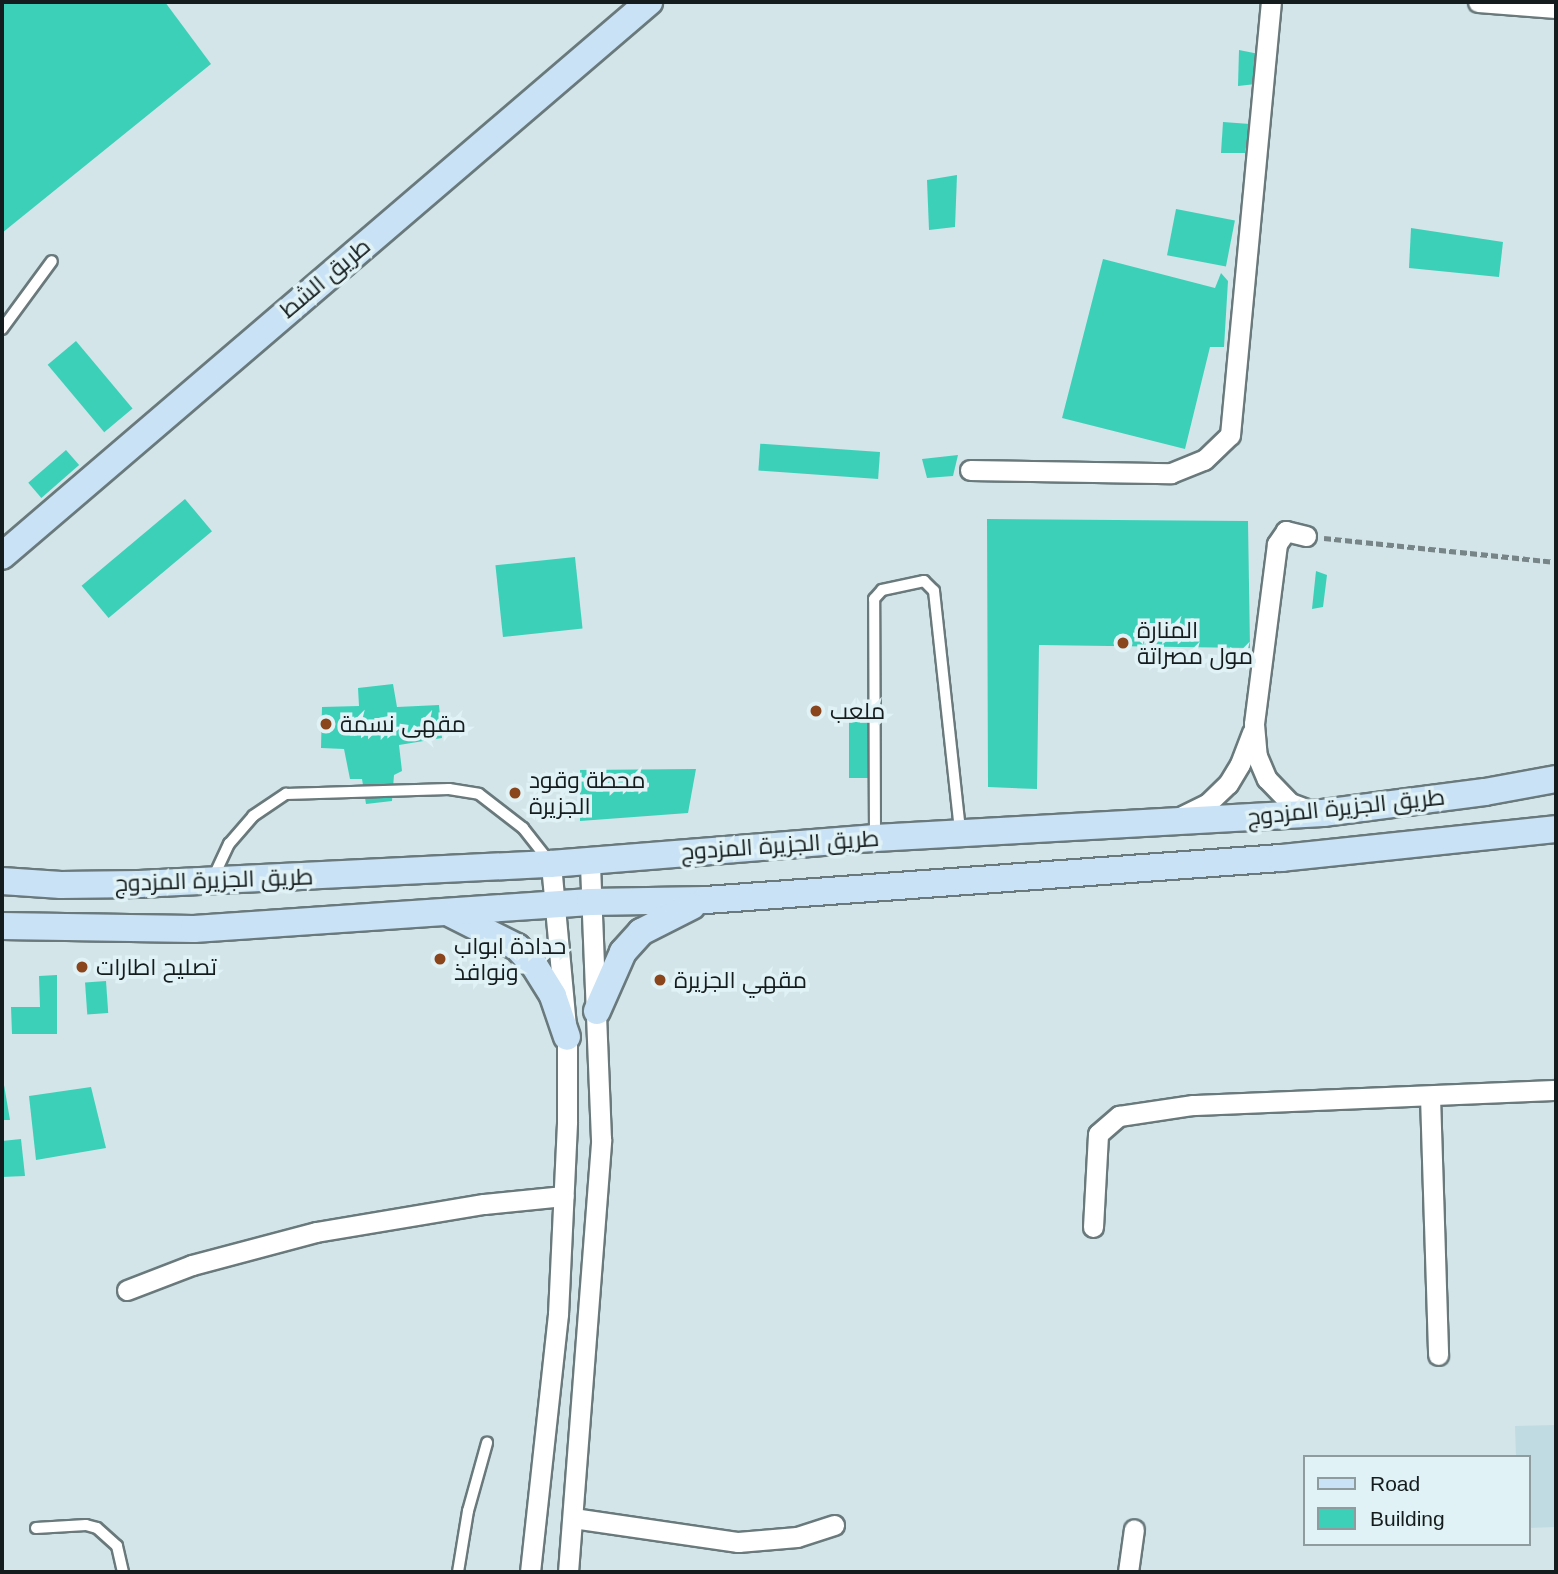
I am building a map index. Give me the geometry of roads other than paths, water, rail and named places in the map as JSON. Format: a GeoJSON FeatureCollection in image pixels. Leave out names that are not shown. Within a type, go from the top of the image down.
{"type":"FeatureCollection","features":[{"type":"Feature","properties":{"kind":"main road","name":"طريق الشط"},"geometry":{"type":"LineString","coordinates":[[2,556],[649,2]]}},
{"type":"Feature","properties":{"kind":"main road","name":"طريق الجزيرة المزدوج"},"geometry":{"type":"LineString","coordinates":[[2,881],[61,885],[211,881],[551,864],[875,838],[1323,813],[1485,792],[1556,779]]}},
{"type":"Feature","properties":{"kind":"main road","name":"طريق الجزيرة المزدوج"},"geometry":{"type":"LineString","coordinates":[[2,926],[194,929],[554,904],[706,900],[1280,858],[1556,829]]}},
{"type":"Feature","properties":{"kind":"main road"},"geometry":{"type":"LineString","coordinates":[[597,1011],[623,952],[641,932],[663,918],[706,900]]}},
{"type":"Feature","properties":{"kind":"main road"},"geometry":{"type":"LineString","coordinates":[[444,911],[517,947],[534,965],[553,996],[567,1037]]}},
{"type":"Feature","properties":{"kind":"street"},"geometry":{"type":"LineString","coordinates":[[970,470],[1171,473],[1204,460],[1230,435],[1271,2]]}},
{"type":"Feature","properties":{"kind":"street"},"geometry":{"type":"LineString","coordinates":[[1478,2],[1556,8]]}},
{"type":"Feature","properties":{"kind":"street"},"geometry":{"type":"LineString","coordinates":[[1145,825],[1198,810],[1215,796],[1240,764],[1254,724],[1278,544],[1286,531],[1306,536]]}},
{"type":"Feature","properties":{"kind":"street"},"geometry":{"type":"LineString","coordinates":[[1254,724],[1257,756],[1267,779],[1290,803],[1301,809],[1323,813]]}},
{"type":"Feature","properties":{"kind":"street"},"geometry":{"type":"LineString","coordinates":[[568,1572],[601,1139],[590,860]]}},
{"type":"Feature","properties":{"kind":"street"},"geometry":{"type":"LineString","coordinates":[[530,1572],[558,1314],[564,1196],[567,1037],[551,864]]}},
{"type":"Feature","properties":{"kind":"street"},"geometry":{"type":"LineString","coordinates":[[1093,1227],[1098,1134],[1119,1115],[1193,1105],[1556,1090]]}},
{"type":"Feature","properties":{"kind":"street"},"geometry":{"type":"LineString","coordinates":[[1430,1096],[1438,1355]]}},
{"type":"Feature","properties":{"kind":"street"},"geometry":{"type":"LineString","coordinates":[[127,1290],[192,1265],[316,1232],[484,1204],[564,1196]]}},
{"type":"Feature","properties":{"kind":"street"},"geometry":{"type":"LineString","coordinates":[[573,1518],[738,1542],[797,1537],[834,1525]]}},
{"type":"Feature","properties":{"kind":"street"},"geometry":{"type":"LineString","coordinates":[[1128,1572],[1134,1529]]}},
{"type":"Feature","properties":{"kind":"lane"},"geometry":{"type":"LineString","coordinates":[[2,329],[52,261]]}},
{"type":"Feature","properties":{"kind":"lane"},"geometry":{"type":"LineString","coordinates":[[875,838],[874,599],[882,590],[924,581],[934,591],[961,834]]}},
{"type":"Feature","properties":{"kind":"lane"},"geometry":{"type":"LineString","coordinates":[[211,881],[229,844],[253,816],[286,794],[449,789],[479,794],[523,828],[551,864]]}},
{"type":"Feature","properties":{"kind":"lane"},"geometry":{"type":"LineString","coordinates":[[458,1572],[466,1521],[487,1443]]}},
{"type":"Feature","properties":{"kind":"lane"},"geometry":{"type":"LineString","coordinates":[[36,1528],[86,1525],[97,1528],[117,1546],[123,1572]]}},
{"type":"Feature","properties":{"kind":"place","name":"المنارة مول مصراتة"},"geometry":{"type":"Point","coordinates":[1123,643]}},
{"type":"Feature","properties":{"kind":"place","name":"ملعب"},"geometry":{"type":"Point","coordinates":[816,711]}},
{"type":"Feature","properties":{"kind":"place","name":"مقهى نسمة"},"geometry":{"type":"Point","coordinates":[326,724]}},
{"type":"Feature","properties":{"kind":"place","name":"محطة وقود الجزيرة"},"geometry":{"type":"Point","coordinates":[515,793]}},
{"type":"Feature","properties":{"kind":"place","name":"حدادة ابواب ونوافذ"},"geometry":{"type":"Point","coordinates":[440,959]}},
{"type":"Feature","properties":{"kind":"place","name":"تصليح اطارات"},"geometry":{"type":"Point","coordinates":[82,967]}},
{"type":"Feature","properties":{"kind":"place","name":"مقهي الجزيرة"},"geometry":{"type":"Point","coordinates":[660,980]}}]}
